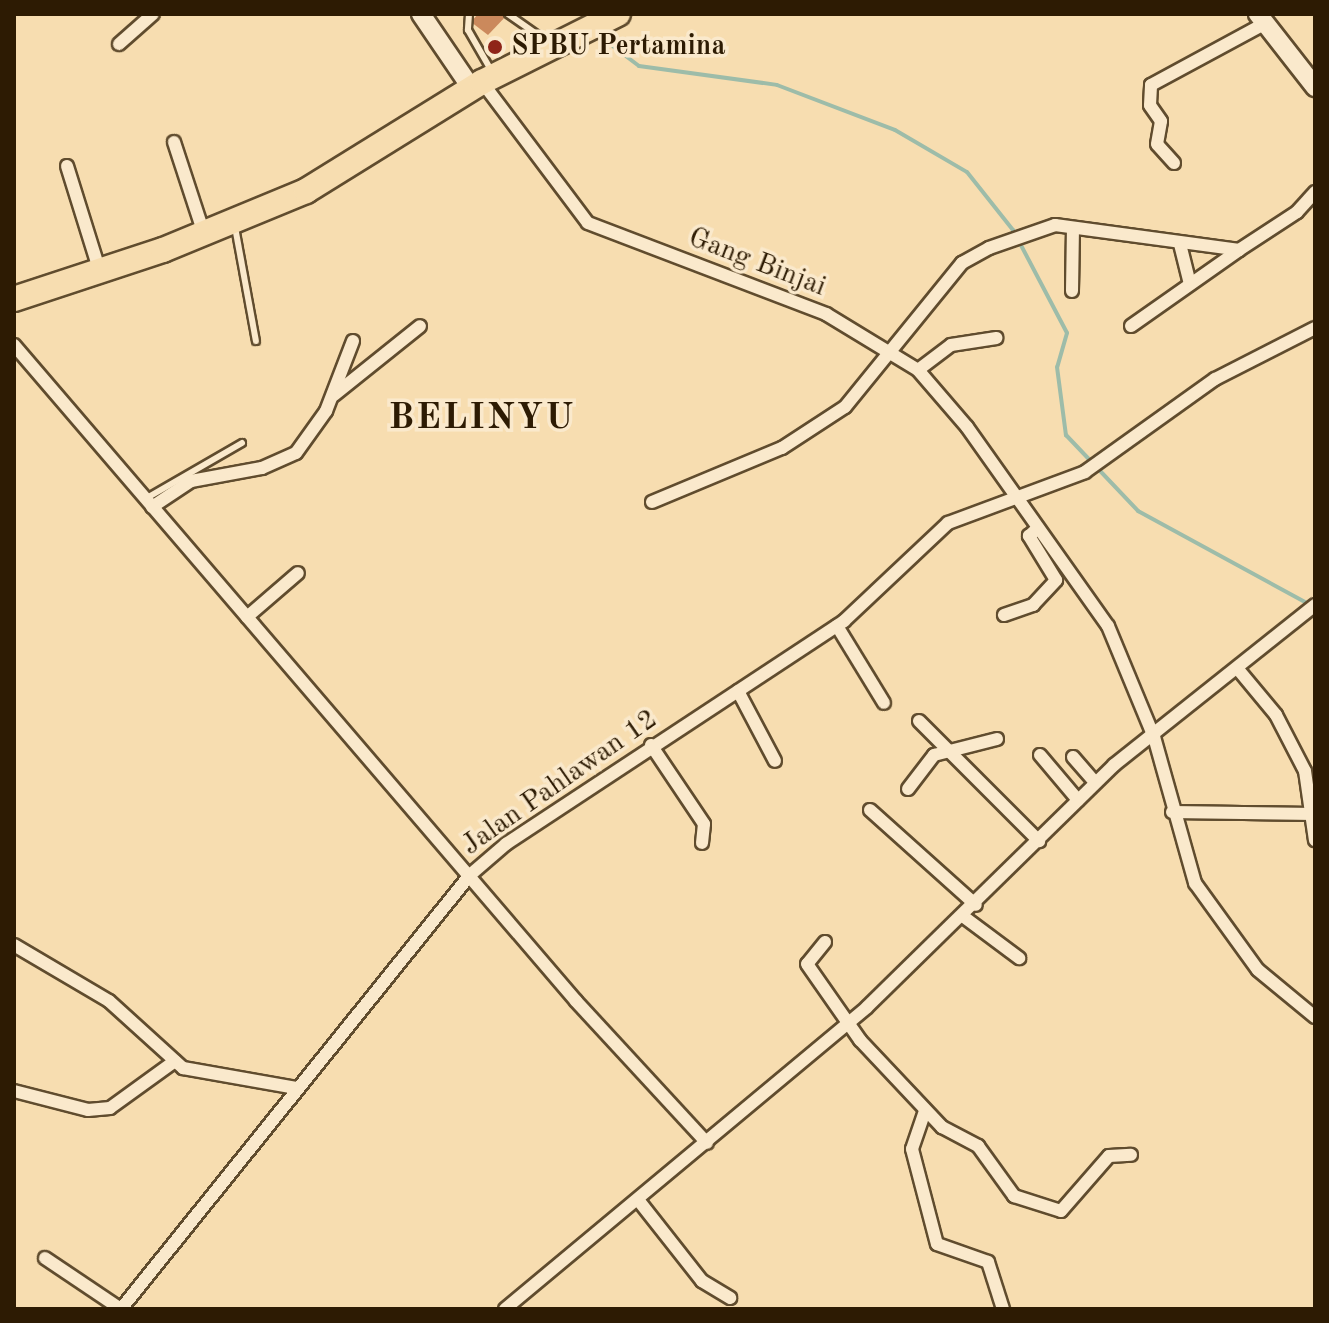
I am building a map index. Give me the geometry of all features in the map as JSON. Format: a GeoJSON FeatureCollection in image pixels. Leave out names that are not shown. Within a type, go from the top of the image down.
{"type":"FeatureCollection","features":[{"type":"Feature","properties":{"kind":"highway"},"geometry":{"type":"LineString","coordinates":[[14,299],[234,224],[306,191],[483,83],[600,23]]}},
{"type":"Feature","properties":{"kind":"street"},"geometry":{"type":"LineString","coordinates":[[119,44],[153,14]]}},
{"type":"Feature","properties":{"kind":"street"},"geometry":{"type":"LineString","coordinates":[[421,14],[483,83]]}},
{"type":"Feature","properties":{"kind":"street"},"geometry":{"type":"LineString","coordinates":[[1174,163],[1157,144],[1161,121],[1150,105],[1151,85],[1261,19],[1315,87]]}},
{"type":"Feature","properties":{"kind":"street","name":"Gang Binjai"},"geometry":{"type":"LineString","coordinates":[[483,83],[588,223],[826,314],[918,370],[1108,626],[1154,737],[1172,812],[1195,883],[1285,999],[1315,1017]]}},
{"type":"Feature","properties":{"kind":"street"},"geometry":{"type":"LineString","coordinates":[[174,142],[204,234]]}},
{"type":"Feature","properties":{"kind":"street"},"geometry":{"type":"LineString","coordinates":[[67,166],[99,269]]}},
{"type":"Feature","properties":{"kind":"street"},"geometry":{"type":"LineString","coordinates":[[1131,326],[1297,212],[1315,192]]}},
{"type":"Feature","properties":{"kind":"street"},"geometry":{"type":"LineString","coordinates":[[1072,291],[1073,228]]}},
{"type":"Feature","properties":{"kind":"street"},"geometry":{"type":"LineString","coordinates":[[652,502],[782,448],[845,407],[962,263],[1024,232],[1073,228],[1239,250]]}},
{"type":"Feature","properties":{"kind":"street"},"geometry":{"type":"LineString","coordinates":[[1180,244],[1190,284]]}},
{"type":"Feature","properties":{"kind":"street"},"geometry":{"type":"LineString","coordinates":[[332,397],[420,326]]}},
{"type":"Feature","properties":{"kind":"street","name":"Jalan Pahlawan 12"},"geometry":{"type":"LineString","coordinates":[[121,1309],[470,875],[651,745],[837,626],[948,523],[1013,495],[1085,472],[1215,379],[1315,328]]}},
{"type":"Feature","properties":{"kind":"street"},"geometry":{"type":"LineString","coordinates":[[918,370],[951,345],[996,338]]}},
{"type":"Feature","properties":{"kind":"street"},"geometry":{"type":"LineString","coordinates":[[149,503],[191,481],[262,468],[296,453],[332,397],[353,341]]}},
{"type":"Feature","properties":{"kind":"street"},"geometry":{"type":"LineString","coordinates":[[14,345],[470,875],[707,1143]]}},
{"type":"Feature","properties":{"kind":"street"},"geometry":{"type":"LineString","coordinates":[[1004,615],[1033,605],[1056,580],[1029,536],[1038,528]]}},
{"type":"Feature","properties":{"kind":"street"},"geometry":{"type":"LineString","coordinates":[[247,617],[298,573]]}},
{"type":"Feature","properties":{"kind":"street"},"geometry":{"type":"LineString","coordinates":[[505,1309],[639,1201],[848,1022],[964,917],[1095,782],[1310,609]]}},
{"type":"Feature","properties":{"kind":"street"},"geometry":{"type":"LineString","coordinates":[[837,626],[884,703]]}},
{"type":"Feature","properties":{"kind":"street"},"geometry":{"type":"LineString","coordinates":[[1237,668],[1283,729],[1305,771],[1314,814],[1315,840]]}},
{"type":"Feature","properties":{"kind":"street"},"geometry":{"type":"LineString","coordinates":[[738,691],[775,761]]}},
{"type":"Feature","properties":{"kind":"street"},"geometry":{"type":"LineString","coordinates":[[919,721],[1039,841]]}},
{"type":"Feature","properties":{"kind":"street"},"geometry":{"type":"LineString","coordinates":[[908,789],[927,760],[997,739]]}},
{"type":"Feature","properties":{"kind":"street"},"geometry":{"type":"LineString","coordinates":[[651,745],[704,824],[702,843]]}},
{"type":"Feature","properties":{"kind":"street"},"geometry":{"type":"LineString","coordinates":[[1040,755],[1078,800]]}},
{"type":"Feature","properties":{"kind":"street"},"geometry":{"type":"LineString","coordinates":[[1073,757],[1095,782]]}},
{"type":"Feature","properties":{"kind":"street"},"geometry":{"type":"LineString","coordinates":[[870,810],[976,905]]}},
{"type":"Feature","properties":{"kind":"street"},"geometry":{"type":"LineString","coordinates":[[1172,812],[1314,814]]}},
{"type":"Feature","properties":{"kind":"street"},"geometry":{"type":"LineString","coordinates":[[964,917],[1019,958]]}},
{"type":"Feature","properties":{"kind":"street"},"geometry":{"type":"LineString","coordinates":[[825,942],[807,964],[848,1022],[925,1111],[978,1146],[1014,1196],[1054,1212],[1109,1156],[1131,1155]]}},
{"type":"Feature","properties":{"kind":"street"},"geometry":{"type":"LineString","coordinates":[[14,945],[109,1001],[175,1061],[206,1076],[296,1088]]}},
{"type":"Feature","properties":{"kind":"street"},"geometry":{"type":"LineString","coordinates":[[14,1091],[88,1110],[110,1108],[175,1061]]}},
{"type":"Feature","properties":{"kind":"street"},"geometry":{"type":"LineString","coordinates":[[925,1111],[912,1149],[937,1244],[988,1262],[1003,1309]]}},
{"type":"Feature","properties":{"kind":"street"},"geometry":{"type":"LineString","coordinates":[[639,1201],[702,1281],[730,1298]]}},
{"type":"Feature","properties":{"kind":"street"},"geometry":{"type":"LineString","coordinates":[[45,1258],[121,1309]]}},
{"type":"Feature","properties":{"kind":"lane"},"geometry":{"type":"LineString","coordinates":[[469,14],[468,30],[483,83]]}},
{"type":"Feature","properties":{"kind":"lane"},"geometry":{"type":"LineString","coordinates":[[508,14],[553,46]]}},
{"type":"Feature","properties":{"kind":"lane"},"geometry":{"type":"LineString","coordinates":[[234,224],[256,341]]}},
{"type":"Feature","properties":{"kind":"lane"},"geometry":{"type":"LineString","coordinates":[[149,503],[242,443]]}},
{"type":"Feature","properties":{"kind":"building"},"geometry":{"type":"Polygon","coordinates":[[[478,14],[508,14],[488,35],[471,22],[478,14]]]}},
{"type":"Feature","properties":{"kind":"waterway"},"geometry":{"type":"LineString","coordinates":[[598,35],[639,66],[777,85],[895,130],[967,172],[1013,230],[1067,333],[1057,367],[1066,435],[1138,511],[1312,606]]}},
{"type":"Feature","properties":{"kind":"place","name":"SPBU Pertamina"},"geometry":{"type":"Point","coordinates":[495,47]}},
{"type":"Feature","properties":{"kind":"district","name":"BELINYU"},"geometry":{"type":"Point","coordinates":[482,420]}}]}
